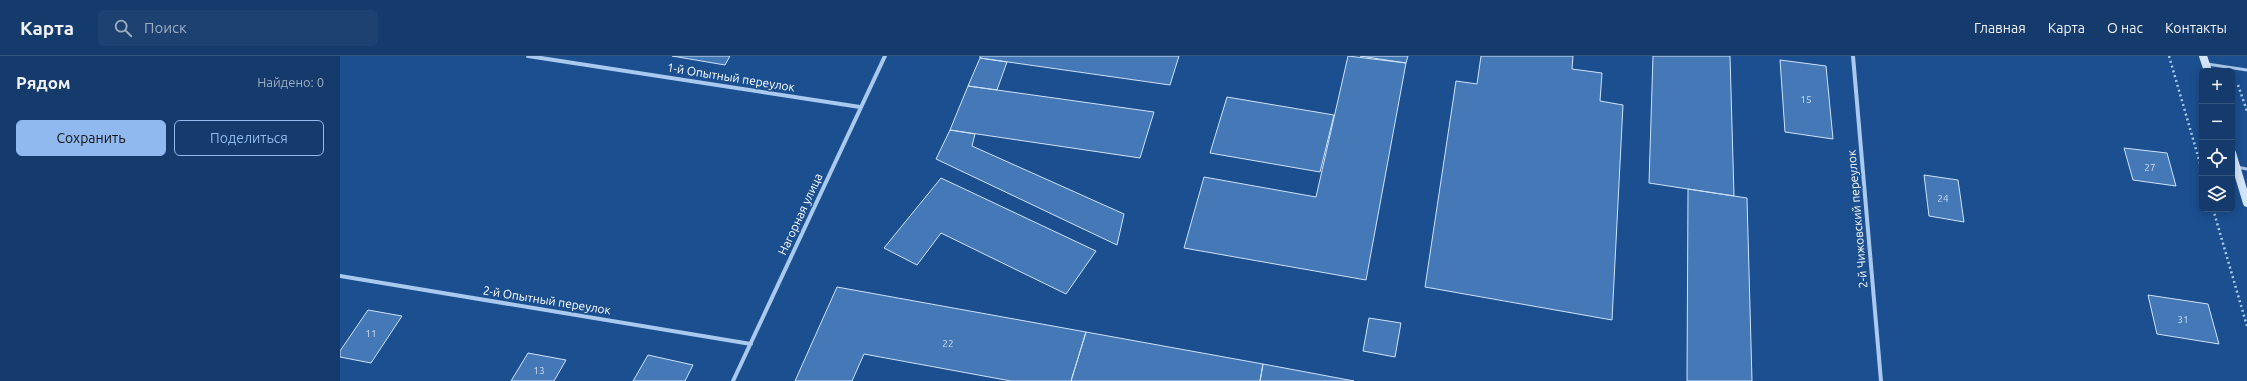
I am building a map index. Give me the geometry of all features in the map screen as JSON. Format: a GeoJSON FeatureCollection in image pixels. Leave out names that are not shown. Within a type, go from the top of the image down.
{"type":"FeatureCollection","features":[{"type":"Feature","properties":{"kind":"main road"},"geometry":{"type":"LineString","coordinates":[[2235,164],[2247,203]]}},
{"type":"Feature","properties":{"kind":"street","name":"1-й Опытный переулок"},"geometry":{"type":"LineString","coordinates":[[528,56],[860,108]]}},
{"type":"Feature","properties":{"kind":"street","name":"Нагорная улица"},"geometry":{"type":"LineString","coordinates":[[733,381],[884,56]]}},
{"type":"Feature","properties":{"kind":"street","name":"2-й Чижовский переулок"},"geometry":{"type":"LineString","coordinates":[[1853,56],[1881,381]]}},
{"type":"Feature","properties":{"kind":"street","name":"2-й Опытный переулок"},"geometry":{"type":"LineString","coordinates":[[340,276],[751,344]]}},
{"type":"Feature","properties":{"kind":"lane"},"geometry":{"type":"LineString","coordinates":[[2205,64],[2247,70]]}},
{"type":"Feature","properties":{"kind":"lane"},"geometry":{"type":"LineString","coordinates":[[2236,167],[2247,169]]}},
{"type":"Feature","properties":{"kind":"path"},"geometry":{"type":"LineString","coordinates":[[2169,56],[2199,160]]}},
{"type":"Feature","properties":{"kind":"path"},"geometry":{"type":"LineString","coordinates":[[2214,212],[2247,326]]}},
{"type":"Feature","properties":{"kind":"building"},"geometry":{"type":"Polygon","coordinates":[[[672,56],[730,56],[725,65],[672,56]]]}},
{"type":"Feature","properties":{"kind":"building"},"geometry":{"type":"Polygon","coordinates":[[[980,56],[1179,56],[1170,85],[980,58],[980,56]]]}},
{"type":"Feature","properties":{"kind":"building"},"geometry":{"type":"Polygon","coordinates":[[[1348,56],[1406,63],[1366,280],[1184,248],[1204,177],[1316,197],[1348,56]]]}},
{"type":"Feature","properties":{"kind":"building"},"geometry":{"type":"Polygon","coordinates":[[[1360,56],[1408,56],[1406,63],[1360,56]]]}},
{"type":"Feature","properties":{"kind":"building"},"geometry":{"type":"Polygon","coordinates":[[[1481,56],[1573,56],[1572,69],[1602,73],[1600,101],[1623,105],[1612,320],[1425,287],[1456,81],[1477,84],[1481,56]]]}},
{"type":"Feature","properties":{"kind":"building"},"geometry":{"type":"Polygon","coordinates":[[[1653,56],[1730,56],[1734,196],[1649,183],[1653,56]]]}},
{"type":"Feature","properties":{"kind":"building"},"geometry":{"type":"Polygon","coordinates":[[[980,58],[1007,62],[997,90],[968,86],[980,58]]]}},
{"type":"Feature","properties":{"kind":"building"},"geometry":{"type":"Polygon","coordinates":[[[1780,60],[1826,66],[1833,139],[1785,132],[1780,60]]]}},
{"type":"Feature","properties":{"kind":"building"},"geometry":{"type":"Polygon","coordinates":[[[968,86],[1154,112],[1140,158],[950,130],[968,86]]]}},
{"type":"Feature","properties":{"kind":"building"},"geometry":{"type":"Polygon","coordinates":[[[1227,97],[1334,115],[1320,172],[1210,153],[1227,97]]]}},
{"type":"Feature","properties":{"kind":"building"},"geometry":{"type":"Polygon","coordinates":[[[950,130],[975,134],[972,146],[1124,214],[1117,245],[936,159],[950,130]]]}},
{"type":"Feature","properties":{"kind":"building"},"geometry":{"type":"Polygon","coordinates":[[[2124,148],[2167,153],[2176,186],[2133,180],[2124,148]]]}},
{"type":"Feature","properties":{"kind":"building"},"geometry":{"type":"Polygon","coordinates":[[[1924,175],[1958,180],[1964,222],[1929,216],[1924,175]]]}},
{"type":"Feature","properties":{"kind":"building"},"geometry":{"type":"Polygon","coordinates":[[[941,178],[1096,251],[1066,294],[941,233],[917,265],[884,248],[941,178]]]}},
{"type":"Feature","properties":{"kind":"building"},"geometry":{"type":"Polygon","coordinates":[[[1688,189],[1747,198],[1752,381],[1687,381],[1688,189]]]}},
{"type":"Feature","properties":{"kind":"building"},"geometry":{"type":"Polygon","coordinates":[[[837,287],[1086,332],[1071,381],[1011,381],[864,354],[852,381],[795,381],[837,287]]]}},
{"type":"Feature","properties":{"kind":"building"},"geometry":{"type":"Polygon","coordinates":[[[2148,295],[2208,304],[2219,344],[2157,334],[2148,295]]]}},
{"type":"Feature","properties":{"kind":"building"},"geometry":{"type":"Polygon","coordinates":[[[368,310],[402,316],[371,363],[340,357],[340,351],[368,310]]]}},
{"type":"Feature","properties":{"kind":"building"},"geometry":{"type":"Polygon","coordinates":[[[1369,318],[1401,323],[1395,357],[1363,351],[1369,318]]]}},
{"type":"Feature","properties":{"kind":"building"},"geometry":{"type":"Polygon","coordinates":[[[1086,332],[1263,364],[1260,381],[1071,381],[1086,332]]]}},
{"type":"Feature","properties":{"kind":"building"},"geometry":{"type":"Polygon","coordinates":[[[528,353],[566,360],[554,381],[511,381],[528,353]]]}},
{"type":"Feature","properties":{"kind":"building"},"geometry":{"type":"Polygon","coordinates":[[[648,355],[693,365],[685,381],[633,381],[648,355]]]}},
{"type":"Feature","properties":{"kind":"building"},"geometry":{"type":"Polygon","coordinates":[[[1263,364],[1354,381],[1260,381],[1263,364]]]}}]}
